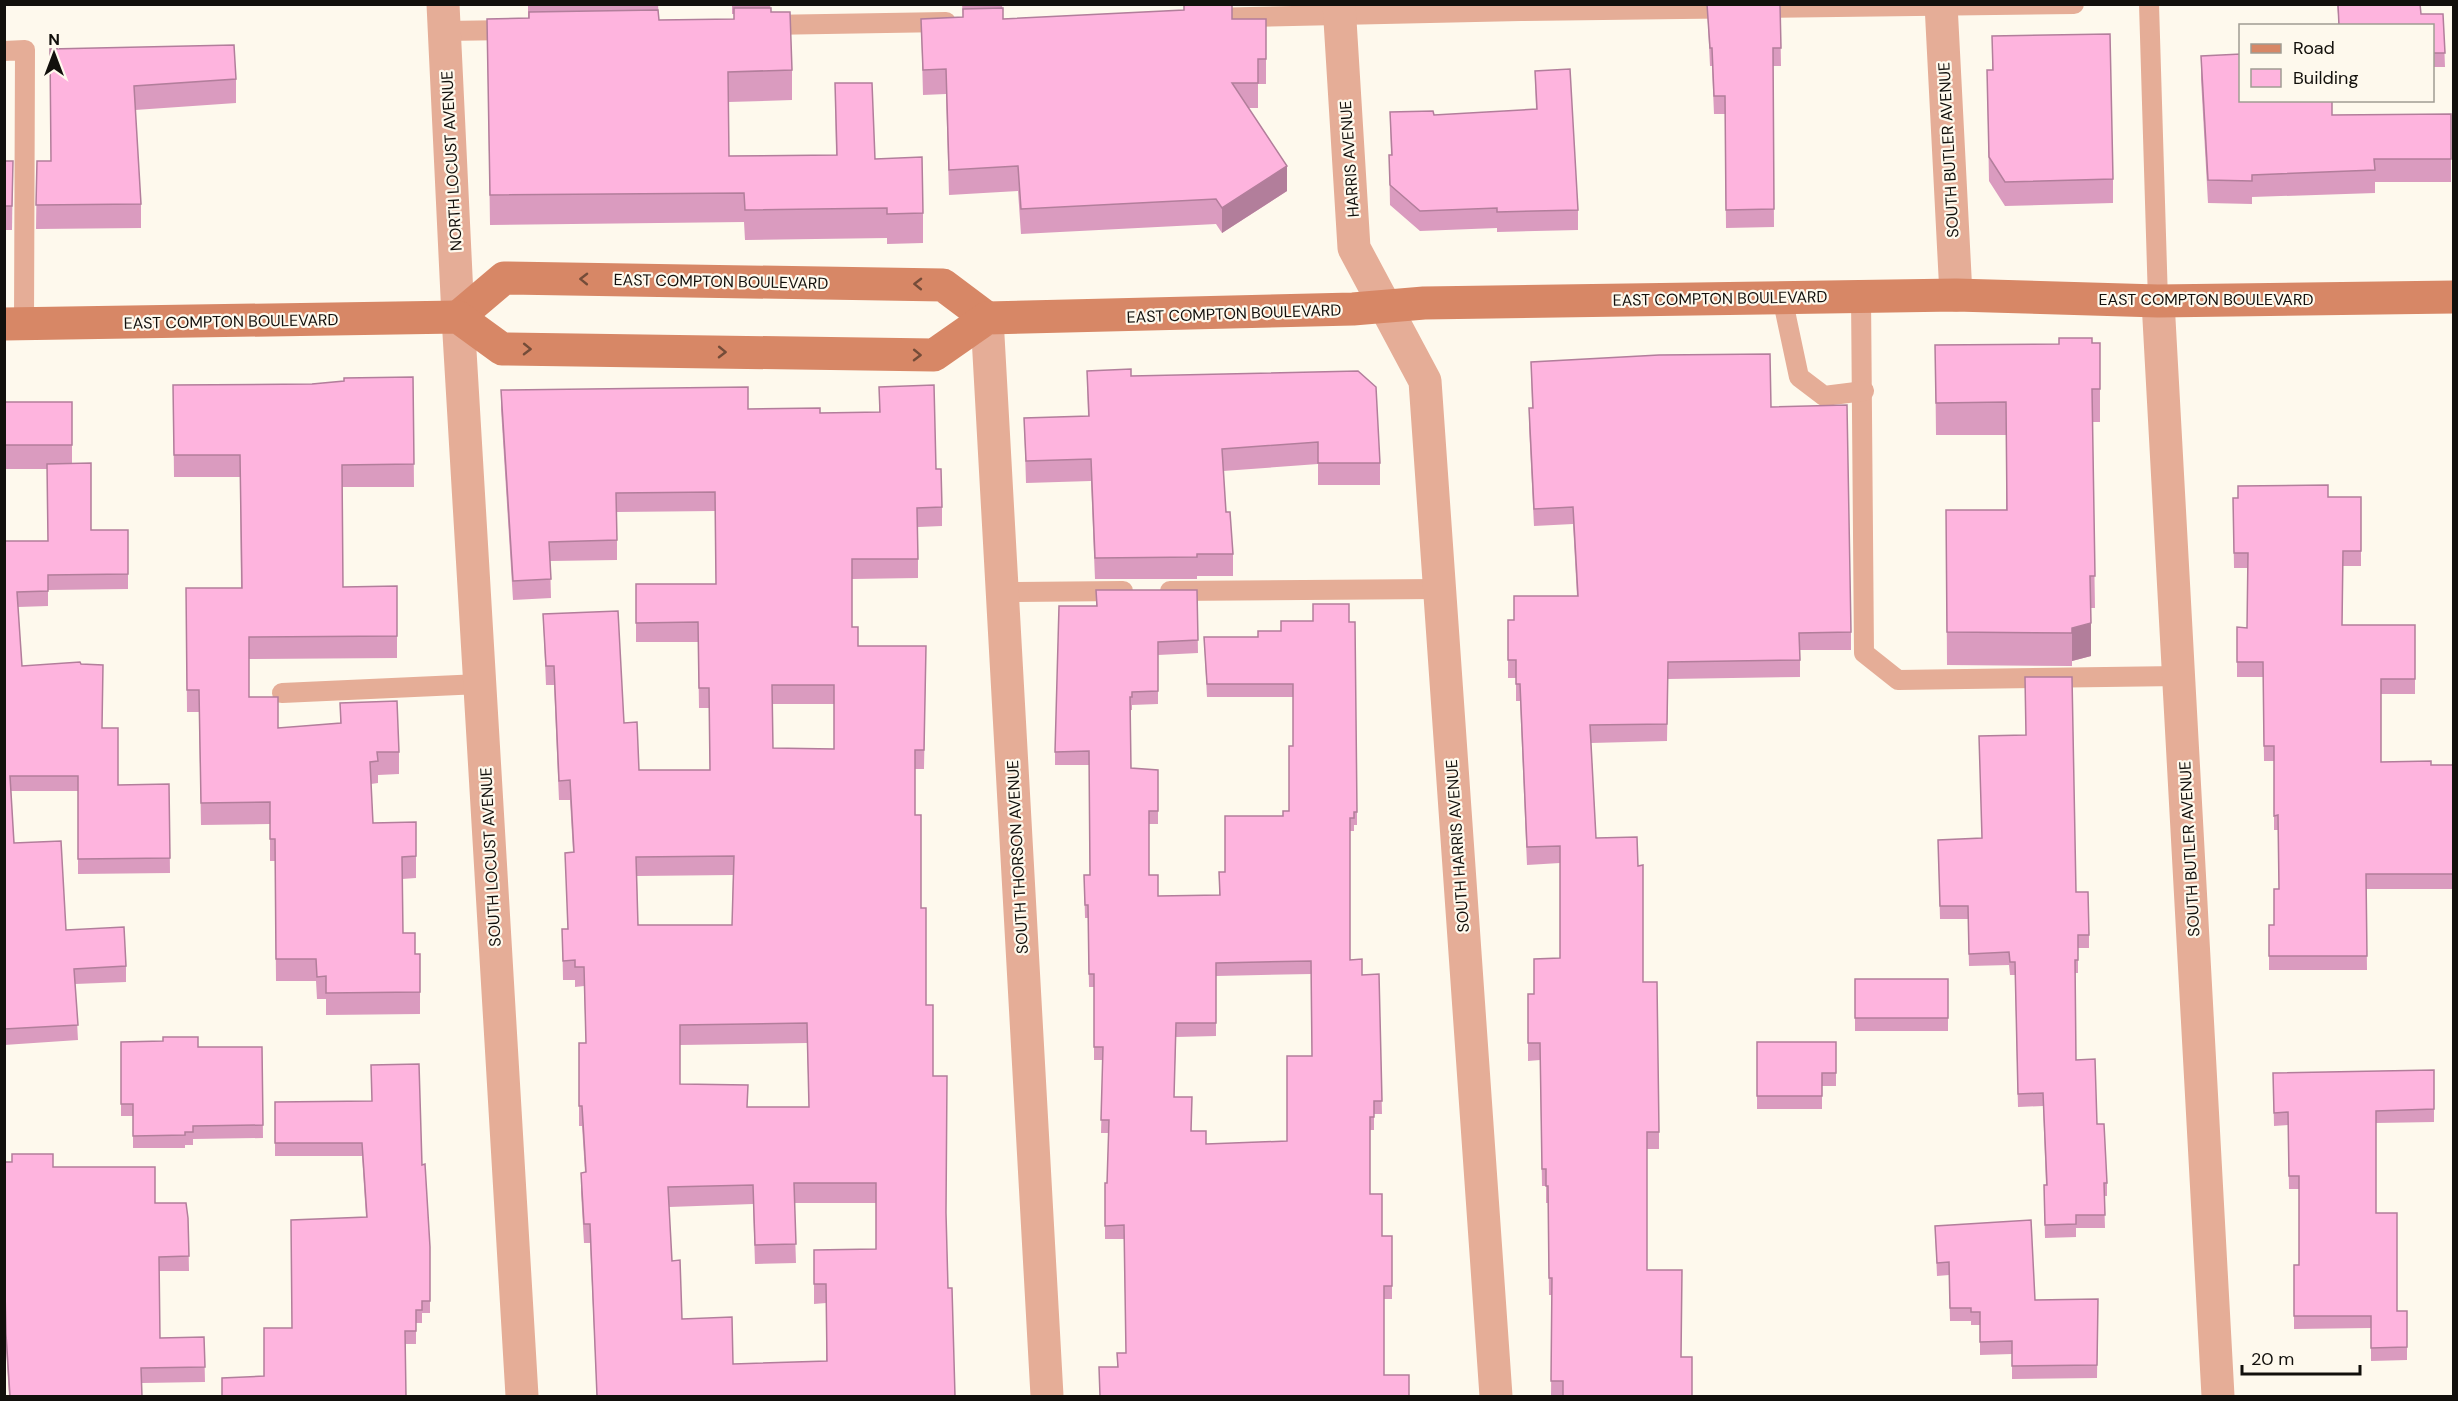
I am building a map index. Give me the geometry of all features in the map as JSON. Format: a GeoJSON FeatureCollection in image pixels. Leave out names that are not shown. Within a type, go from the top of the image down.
{"type":"FeatureCollection","features":[{"type":"Feature","properties":{"kind":"main road","name":"EAST COMPTON BOULEVARD"},"geometry":{"type":"LineString","coordinates":[[14,324],[458,317],[504,278],[943,285],[987,318],[1353,309],[1424,303],[1782,297],[1956,295],[2158,301],[2454,297]]}},
{"type":"Feature","properties":{"kind":"main road"},"geometry":{"type":"LineString","coordinates":[[458,317],[502,349],[934,355],[987,318]]}},
{"type":"Feature","properties":{"kind":"street","name":"SOUTH BUTLER AVENUE"},"geometry":{"type":"LineString","coordinates":[[1941,6],[1956,295]]}},
{"type":"Feature","properties":{"kind":"street","name":"HARRIS AVENUE"},"geometry":{"type":"LineString","coordinates":[[1340,10],[1354,248],[1384,306]]}},
{"type":"Feature","properties":{"kind":"street","name":"NORTH LOCUST AVENUE"},"geometry":{"type":"LineString","coordinates":[[444,18],[458,317]]}},
{"type":"Feature","properties":{"kind":"street","name":"SOUTH BUTLER AVENUE"},"geometry":{"type":"LineString","coordinates":[[2158,301],[2218,1396]]}},
{"type":"Feature","properties":{"kind":"street","name":"SOUTH HARRIS AVENUE"},"geometry":{"type":"LineString","coordinates":[[1384,306],[1425,381],[1496,1396]]}},
{"type":"Feature","properties":{"kind":"street","name":"SOUTH LOCUST AVENUE"},"geometry":{"type":"LineString","coordinates":[[458,317],[522,1396]]}},
{"type":"Feature","properties":{"kind":"street","name":"SOUTH THORSON AVENUE"},"geometry":{"type":"LineString","coordinates":[[987,318],[1047,1396]]}},
{"type":"Feature","properties":{"kind":"lane"},"geometry":{"type":"LineString","coordinates":[[1184,18],[1340,10],[2074,4]]}},
{"type":"Feature","properties":{"kind":"lane"},"geometry":{"type":"LineString","coordinates":[[2149,4],[2158,301]]}},
{"type":"Feature","properties":{"kind":"lane"},"geometry":{"type":"LineString","coordinates":[[444,18],[527,30]]}},
{"type":"Feature","properties":{"kind":"lane"},"geometry":{"type":"LineString","coordinates":[[750,26],[962,22]]}},
{"type":"Feature","properties":{"kind":"lane"},"geometry":{"type":"LineString","coordinates":[[4,51],[25,50],[14,324]]}},
{"type":"Feature","properties":{"kind":"lane"},"geometry":{"type":"LineString","coordinates":[[1862,296],[1864,653],[1898,680],[2179,676]]}},
{"type":"Feature","properties":{"kind":"lane"},"geometry":{"type":"LineString","coordinates":[[1782,297],[1799,377],[1824,396],[1864,391]]}},
{"type":"Feature","properties":{"kind":"lane"},"geometry":{"type":"LineString","coordinates":[[1003,592],[1439,589]]}},
{"type":"Feature","properties":{"kind":"lane"},"geometry":{"type":"LineString","coordinates":[[282,693],[480,684]]}},
{"type":"Feature","properties":{"kind":"building"},"geometry":{"type":"Polygon","coordinates":[[[1707,4],[1780,4],[1781,48],[1773,48],[1774,209],[1726,210],[1725,96],[1714,96],[1707,4]]]}},
{"type":"Feature","properties":{"kind":"building"},"geometry":{"type":"Polygon","coordinates":[[[2338,4],[2420,4],[2421,14],[2443,14],[2445,53],[2434,53],[2434,24],[2339,24],[2338,4]]]}},
{"type":"Feature","properties":{"kind":"building"},"geometry":{"type":"Polygon","coordinates":[[[1184,5],[1232,5],[1232,19],[1266,19],[1266,59],[1258,59],[1258,83],[1232,83],[1287,166],[1222,208],[1216,199],[1021,209],[1018,166],[949,170],[946,69],[923,70],[921,19],[963,17],[963,9],[1003,8],[1003,19],[1184,10],[1184,5]]]}},
{"type":"Feature","properties":{"kind":"building"},"geometry":{"type":"Polygon","coordinates":[[[734,8],[771,8],[771,12],[790,12],[792,70],[728,72],[729,156],[837,155],[835,83],[872,83],[875,159],[922,157],[923,213],[887,214],[887,208],[745,210],[744,193],[490,195],[487,19],[529,18],[529,12],[658,10],[659,20],[734,19],[734,8]]]}},
{"type":"Feature","properties":{"kind":"building"},"geometry":{"type":"Polygon","coordinates":[[[2110,34],[2113,179],[2005,182],[1989,157],[1987,70],[1993,70],[1992,36],[2110,34]]]}},
{"type":"Feature","properties":{"kind":"building"},"geometry":{"type":"Polygon","coordinates":[[[234,45],[236,79],[134,86],[141,204],[36,205],[37,161],[51,161],[50,49],[234,45]]]}},
{"type":"Feature","properties":{"kind":"building"},"geometry":{"type":"Polygon","coordinates":[[[2239,54],[2239,102],[2332,102],[2332,115],[2451,114],[2451,159],[2374,159],[2375,170],[2252,175],[2252,181],[2208,180],[2201,56],[2239,54]]]}},
{"type":"Feature","properties":{"kind":"building"},"geometry":{"type":"Polygon","coordinates":[[[1570,69],[1578,210],[1497,212],[1497,208],[1420,211],[1390,185],[1389,155],[1392,155],[1390,112],[1433,111],[1434,115],[1537,109],[1535,71],[1570,69]]]}},
{"type":"Feature","properties":{"kind":"building"},"geometry":{"type":"Polygon","coordinates":[[[4,161],[13,161],[12,206],[4,206],[4,161]]]}},
{"type":"Feature","properties":{"kind":"building"},"geometry":{"type":"Polygon","coordinates":[[[2059,338],[2092,338],[2092,343],[2100,343],[2100,389],[2092,389],[2095,576],[2090,576],[2091,623],[2072,628],[2072,633],[1947,632],[1946,510],[2007,510],[2006,402],[1936,403],[1935,345],[2059,344],[2059,338]]]}},
{"type":"Feature","properties":{"kind":"building"},"geometry":{"type":"Polygon","coordinates":[[[1770,354],[1771,407],[1847,405],[1851,632],[1799,633],[1800,660],[1668,662],[1667,724],[1590,725],[1596,838],[1637,837],[1638,866],[1643,865],[1643,982],[1657,982],[1659,1132],[1647,1132],[1647,1270],[1682,1270],[1681,1357],[1692,1357],[1692,1396],[1563,1396],[1563,1381],[1551,1381],[1552,1278],[1549,1278],[1548,1186],[1546,1186],[1546,1169],[1542,1169],[1540,1043],[1528,1043],[1528,994],[1534,994],[1534,959],[1560,958],[1560,846],[1527,847],[1520,684],[1516,684],[1516,660],[1508,660],[1508,620],[1514,620],[1514,596],[1578,596],[1573,507],[1534,509],[1529,408],[1533,408],[1531,362],[1659,355],[1770,354]]]}},
{"type":"Feature","properties":{"kind":"building"},"geometry":{"type":"Polygon","coordinates":[[[1131,369],[1131,376],[1358,371],[1376,387],[1380,463],[1318,463],[1318,442],[1222,449],[1226,512],[1230,512],[1233,554],[1197,554],[1197,557],[1095,558],[1091,459],[1026,461],[1024,418],[1089,416],[1087,371],[1131,369]]]}},
{"type":"Feature","properties":{"kind":"building"},"geometry":{"type":"Polygon","coordinates":[[[413,377],[414,464],[342,465],[343,587],[397,586],[397,636],[249,637],[249,697],[278,697],[278,728],[341,723],[340,703],[397,701],[399,752],[377,752],[378,761],[370,762],[373,823],[416,822],[416,856],[402,857],[403,933],[415,933],[415,954],[420,954],[420,992],[326,993],[326,976],[317,977],[316,959],[276,959],[275,839],[270,839],[270,802],[201,803],[199,690],[187,690],[186,588],[242,588],[240,455],[174,455],[173,385],[312,384],[344,381],[344,378],[413,377]]]}},
{"type":"Feature","properties":{"kind":"building"},"geometry":{"type":"Polygon","coordinates":[[[934,385],[936,469],[941,469],[942,507],[917,508],[918,559],[852,559],[852,627],[858,627],[858,646],[926,646],[924,750],[915,750],[915,815],[921,815],[921,908],[926,908],[926,1005],[933,1005],[933,1076],[947,1076],[946,1213],[948,1288],[952,1288],[955,1396],[597,1396],[590,1224],[584,1224],[581,1173],[586,1172],[582,1106],[579,1106],[579,1043],[586,1043],[584,967],[575,967],[575,960],[563,961],[562,929],[568,929],[565,853],[574,852],[570,780],[559,781],[554,666],[546,666],[543,614],[618,611],[624,723],[637,722],[639,770],[710,770],[709,688],[699,688],[698,622],[636,623],[636,584],[716,584],[715,492],[616,493],[617,540],[549,542],[551,579],[513,581],[501,390],[748,387],[748,409],[820,408],[820,413],[880,412],[879,387],[934,385]],[[772,685],[773,748],[834,749],[834,685],[772,685]],[[734,856],[636,857],[638,925],[732,925],[734,856]],[[807,1023],[680,1025],[680,1084],[748,1085],[747,1107],[809,1107],[807,1023]],[[794,1183],[796,1244],[755,1245],[753,1185],[668,1187],[672,1261],[680,1260],[682,1319],[732,1317],[733,1364],[827,1361],[826,1284],[814,1284],[814,1250],[876,1249],[876,1183],[794,1183]]]}},
{"type":"Feature","properties":{"kind":"building"},"geometry":{"type":"Polygon","coordinates":[[[4,402],[72,402],[72,445],[4,445],[4,402]]]}},
{"type":"Feature","properties":{"kind":"building"},"geometry":{"type":"Polygon","coordinates":[[[91,463],[91,530],[128,530],[128,574],[48,575],[48,591],[17,592],[22,666],[80,662],[81,664],[103,665],[102,728],[118,728],[118,785],[169,784],[170,858],[78,859],[78,776],[10,776],[14,843],[61,841],[66,930],[124,927],[126,966],[74,969],[78,1025],[4,1029],[4,541],[48,541],[47,464],[91,463]]]}},
{"type":"Feature","properties":{"kind":"building"},"geometry":{"type":"Polygon","coordinates":[[[2328,485],[2328,497],[2361,497],[2361,551],[2343,551],[2342,625],[2415,625],[2415,679],[2381,679],[2381,762],[2431,761],[2431,765],[2454,765],[2454,874],[2366,874],[2367,956],[2269,956],[2269,925],[2274,925],[2274,889],[2279,889],[2278,815],[2274,816],[2274,746],[2264,746],[2263,662],[2237,662],[2237,627],[2247,628],[2248,553],[2234,553],[2233,498],[2238,498],[2238,486],[2328,485]]]}},
{"type":"Feature","properties":{"kind":"building"},"geometry":{"type":"Polygon","coordinates":[[[1096,590],[1197,590],[1198,640],[1158,642],[1158,691],[1132,692],[1132,697],[1130,697],[1131,768],[1158,770],[1158,811],[1149,811],[1149,875],[1158,875],[1158,896],[1220,895],[1219,872],[1225,872],[1225,816],[1283,816],[1283,811],[1289,811],[1289,746],[1293,746],[1293,684],[1207,684],[1204,637],[1258,637],[1258,631],[1281,631],[1281,621],[1313,621],[1313,604],[1349,604],[1349,622],[1355,622],[1357,812],[1354,812],[1354,818],[1350,818],[1350,960],[1362,959],[1362,975],[1379,974],[1382,1101],[1374,1101],[1374,1117],[1370,1117],[1370,1194],[1382,1194],[1382,1236],[1392,1236],[1392,1286],[1384,1286],[1384,1375],[1409,1375],[1409,1396],[1100,1396],[1099,1367],[1118,1367],[1117,1353],[1126,1353],[1124,1225],[1105,1226],[1109,1120],[1101,1120],[1103,1047],[1094,1047],[1094,974],[1089,974],[1088,905],[1085,905],[1084,875],[1090,875],[1089,751],[1055,752],[1059,606],[1097,606],[1096,590]],[[1311,961],[1216,963],[1216,1023],[1176,1023],[1174,1097],[1192,1097],[1191,1131],[1206,1131],[1206,1144],[1287,1141],[1287,1056],[1312,1056],[1311,961]]]}},
{"type":"Feature","properties":{"kind":"building"},"geometry":{"type":"Polygon","coordinates":[[[2025,677],[2072,677],[2076,892],[2088,892],[2089,935],[2078,935],[2078,960],[2075,960],[2076,1060],[2095,1059],[2097,1124],[2104,1124],[2107,1183],[2104,1183],[2105,1215],[2076,1215],[2076,1224],[2045,1225],[2044,1185],[2047,1185],[2043,1093],[2018,1094],[2015,962],[2010,962],[2009,952],[1969,954],[1968,906],[1940,906],[1938,840],[1982,838],[1979,736],[2026,735],[2025,677]]]}},
{"type":"Feature","properties":{"kind":"building"},"geometry":{"type":"Polygon","coordinates":[[[1855,979],[1948,979],[1948,1018],[1855,1018],[1855,979]]]}},
{"type":"Feature","properties":{"kind":"building"},"geometry":{"type":"Polygon","coordinates":[[[163,1037],[198,1037],[198,1047],[262,1047],[263,1125],[193,1126],[193,1132],[185,1132],[185,1135],[133,1136],[133,1104],[121,1104],[121,1042],[163,1041],[163,1037]]]}},
{"type":"Feature","properties":{"kind":"building"},"geometry":{"type":"Polygon","coordinates":[[[1757,1042],[1836,1042],[1836,1073],[1822,1073],[1822,1096],[1757,1096],[1757,1042]]]}},
{"type":"Feature","properties":{"kind":"building"},"geometry":{"type":"Polygon","coordinates":[[[419,1064],[422,1165],[425,1164],[430,1247],[430,1301],[422,1301],[422,1310],[416,1310],[416,1331],[405,1331],[406,1396],[222,1396],[222,1378],[264,1376],[264,1328],[292,1328],[291,1220],[367,1217],[362,1143],[275,1143],[275,1102],[372,1101],[371,1065],[419,1064]]]}},
{"type":"Feature","properties":{"kind":"building"},"geometry":{"type":"Polygon","coordinates":[[[2434,1070],[2434,1109],[2376,1111],[2376,1213],[2397,1213],[2397,1311],[2407,1311],[2407,1347],[2371,1348],[2371,1316],[2294,1316],[2294,1265],[2299,1265],[2299,1176],[2289,1176],[2288,1112],[2274,1113],[2273,1073],[2434,1070]]]}},
{"type":"Feature","properties":{"kind":"building"},"geometry":{"type":"Polygon","coordinates":[[[12,1154],[53,1154],[53,1167],[155,1167],[155,1203],[186,1203],[188,1218],[189,1256],[159,1257],[160,1338],[204,1337],[205,1367],[141,1368],[142,1396],[10,1396],[6,1334],[4,1162],[12,1162],[12,1154]]]}},
{"type":"Feature","properties":{"kind":"building"},"geometry":{"type":"Polygon","coordinates":[[[2031,1220],[2035,1300],[2098,1299],[2097,1365],[2012,1366],[2012,1341],[1980,1342],[1980,1312],[1971,1312],[1971,1308],[1950,1308],[1949,1262],[1937,1263],[1935,1226],[2031,1220]]]}}]}
